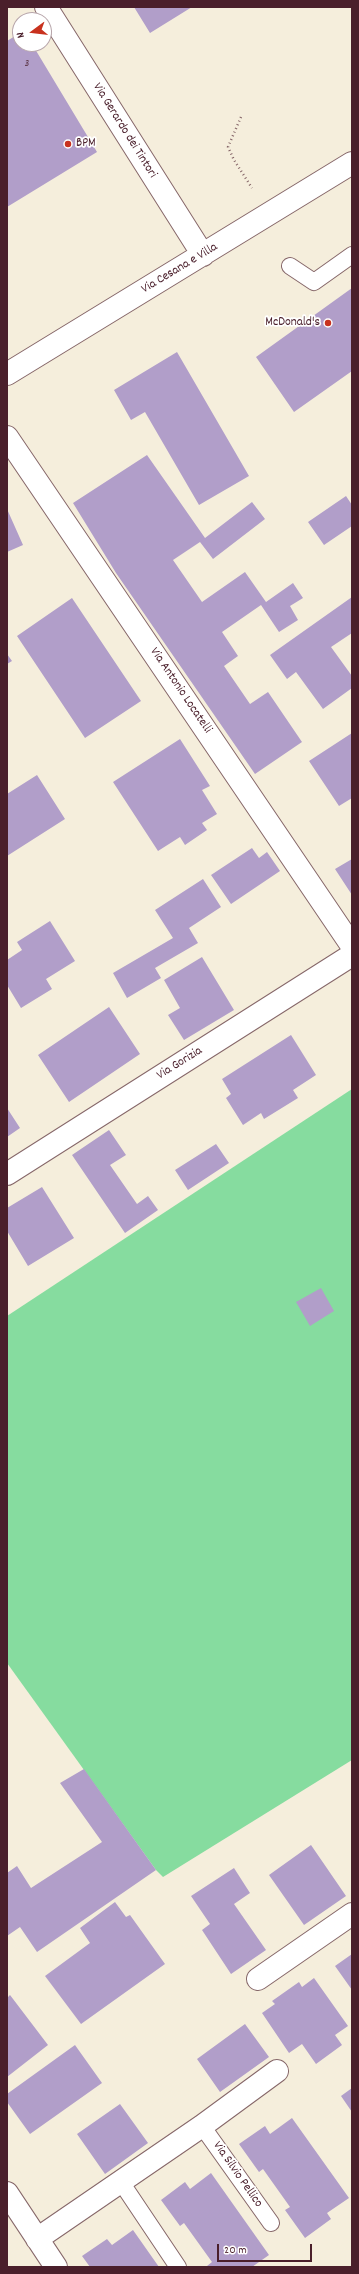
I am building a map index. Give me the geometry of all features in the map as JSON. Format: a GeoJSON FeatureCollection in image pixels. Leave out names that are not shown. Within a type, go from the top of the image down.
{"type":"FeatureCollection","features":[{"type":"Feature","properties":{"kind":"street","name":"Via Gerardo dei Tintori"},"geometry":{"type":"LineString","coordinates":[[46,7],[203,255]]}},
{"type":"Feature","properties":{"kind":"street","name":"Via Cesana e Villa"},"geometry":{"type":"LineString","coordinates":[[7,374],[352,163]]}},
{"type":"Feature","properties":{"kind":"street","name":"Via Antonio Locatelli"},"geometry":{"type":"LineString","coordinates":[[7,438],[352,946]]}},
{"type":"Feature","properties":{"kind":"street","name":"Via Gorizia"},"geometry":{"type":"LineString","coordinates":[[7,1174],[352,955]]}},
{"type":"Feature","properties":{"kind":"street"},"geometry":{"type":"LineString","coordinates":[[258,1979],[352,1914]]}},
{"type":"Feature","properties":{"kind":"street"},"geometry":{"type":"LineString","coordinates":[[37,2239],[202,2126],[277,2071]]}},
{"type":"Feature","properties":{"kind":"street"},"geometry":{"type":"LineString","coordinates":[[7,2193],[56,2267]]}},
{"type":"Feature","properties":{"kind":"lane"},"geometry":{"type":"LineString","coordinates":[[290,266],[314,282],[352,255]]}},
{"type":"Feature","properties":{"kind":"lane","name":"Via Silvio Pellico"},"geometry":{"type":"LineString","coordinates":[[202,2126],[271,2223]]}},
{"type":"Feature","properties":{"kind":"lane"},"geometry":{"type":"LineString","coordinates":[[121,2182],[178,2267]]}},
{"type":"Feature","properties":{"kind":"path"},"geometry":{"type":"LineString","coordinates":[[241,117],[228,147],[234,160],[252,188]]}},
{"type":"Feature","properties":{"kind":"green space"},"geometry":{"type":"Polygon","coordinates":[[[352,1089],[352,1760],[163,1877],[156,1870],[7,1663],[7,1316],[352,1089]]]}},
{"type":"Feature","properties":{"kind":"building"},"geometry":{"type":"Polygon","coordinates":[[[134,7],[192,7],[150,33],[134,7]]]}},
{"type":"Feature","properties":{"kind":"building"},"geometry":{"type":"Polygon","coordinates":[[[12,38],[12,52],[37,52],[97,152],[7,207],[7,41],[12,38]]]}},
{"type":"Feature","properties":{"kind":"building","name":"McDonald's"},"geometry":{"type":"Polygon","coordinates":[[[352,288],[352,371],[294,412],[256,357],[352,288]]]}},
{"type":"Feature","properties":{"kind":"building"},"geometry":{"type":"Polygon","coordinates":[[[177,352],[249,476],[199,505],[145,412],[131,420],[114,390],[177,352]]]}},
{"type":"Feature","properties":{"kind":"building"},"geometry":{"type":"Polygon","coordinates":[[[147,455],[205,538],[252,502],[265,519],[213,559],[200,542],[173,560],[202,602],[245,572],[266,602],[293,583],[303,598],[290,606],[298,620],[279,632],[261,605],[222,632],[238,656],[224,666],[250,704],[268,692],[302,742],[255,774],[116,573],[73,503],[147,455]]]}},
{"type":"Feature","properties":{"kind":"building"},"geometry":{"type":"Polygon","coordinates":[[[346,496],[352,505],[352,526],[324,545],[308,522],[346,496]]]}},
{"type":"Feature","properties":{"kind":"building"},"geometry":{"type":"Polygon","coordinates":[[[7,509],[23,545],[7,552],[7,509]]]}},
{"type":"Feature","properties":{"kind":"building"},"geometry":{"type":"Polygon","coordinates":[[[352,597],[352,633],[331,647],[352,676],[352,688],[323,709],[296,672],[287,679],[270,655],[352,597]]]}},
{"type":"Feature","properties":{"kind":"building"},"geometry":{"type":"Polygon","coordinates":[[[72,598],[141,701],[85,738],[17,636],[72,598]]]}},
{"type":"Feature","properties":{"kind":"building"},"geometry":{"type":"Polygon","coordinates":[[[7,654],[12,661],[7,664],[7,654]]]}},
{"type":"Feature","properties":{"kind":"building"},"geometry":{"type":"Polygon","coordinates":[[[352,733],[352,798],[339,806],[309,761],[352,733]]]}},
{"type":"Feature","properties":{"kind":"building"},"geometry":{"type":"Polygon","coordinates":[[[180,739],[210,786],[202,790],[217,814],[202,823],[207,830],[185,845],[180,837],[158,851],[113,782],[180,739]]]}},
{"type":"Feature","properties":{"kind":"building"},"geometry":{"type":"Polygon","coordinates":[[[37,775],[65,819],[7,856],[7,794],[37,775]]]}},
{"type":"Feature","properties":{"kind":"building"},"geometry":{"type":"Polygon","coordinates":[[[252,848],[259,858],[267,852],[280,871],[231,904],[211,875],[252,848]]]}},
{"type":"Feature","properties":{"kind":"building"},"geometry":{"type":"Polygon","coordinates":[[[352,859],[352,895],[335,869],[352,859]]]}},
{"type":"Feature","properties":{"kind":"building"},"geometry":{"type":"Polygon","coordinates":[[[203,879],[221,907],[189,928],[198,943],[155,968],[161,978],[127,998],[113,973],[173,938],[155,910],[203,879]]]}},
{"type":"Feature","properties":{"kind":"building"},"geometry":{"type":"Polygon","coordinates":[[[50,921],[75,961],[46,979],[52,989],[21,1008],[7,985],[7,960],[22,950],[17,942],[50,921]]]}},
{"type":"Feature","properties":{"kind":"building"},"geometry":{"type":"Polygon","coordinates":[[[202,957],[234,1010],[184,1040],[168,1015],[180,1008],[164,980],[202,957]]]}},
{"type":"Feature","properties":{"kind":"building"},"geometry":{"type":"Polygon","coordinates":[[[109,1007],[140,1054],[69,1102],[38,1055],[109,1007]]]}},
{"type":"Feature","properties":{"kind":"building"},"geometry":{"type":"Polygon","coordinates":[[[291,1035],[316,1075],[293,1090],[298,1098],[264,1119],[261,1113],[243,1125],[226,1098],[231,1094],[222,1079],[291,1035]]]}},
{"type":"Feature","properties":{"kind":"building"},"geometry":{"type":"Polygon","coordinates":[[[7,1108],[20,1128],[7,1137],[7,1108]]]}},
{"type":"Feature","properties":{"kind":"building"},"geometry":{"type":"Polygon","coordinates":[[[109,1130],[126,1155],[110,1165],[137,1204],[148,1196],[158,1210],[125,1233],[72,1155],[109,1130]]]}},
{"type":"Feature","properties":{"kind":"building"},"geometry":{"type":"Polygon","coordinates":[[[216,1144],[229,1163],[188,1190],[175,1170],[216,1144]]]}},
{"type":"Feature","properties":{"kind":"building"},"geometry":{"type":"Polygon","coordinates":[[[42,1187],[74,1238],[28,1266],[7,1231],[7,1208],[42,1187]]]}},
{"type":"Feature","properties":{"kind":"building"},"geometry":{"type":"Polygon","coordinates":[[[321,1288],[334,1311],[310,1326],[296,1302],[321,1288]]]}},
{"type":"Feature","properties":{"kind":"building"},"geometry":{"type":"Polygon","coordinates":[[[84,1769],[156,1870],[37,1952],[20,1927],[7,1936],[7,1873],[17,1866],[31,1888],[102,1842],[60,1783],[84,1769]]]}},
{"type":"Feature","properties":{"kind":"building"},"geometry":{"type":"Polygon","coordinates":[[[311,1845],[346,1896],[304,1925],[269,1875],[311,1845]]]}},
{"type":"Feature","properties":{"kind":"building"},"geometry":{"type":"Polygon","coordinates":[[[234,1868],[250,1893],[234,1904],[266,1950],[231,1974],[202,1930],[210,1924],[191,1896],[234,1868]]]}},
{"type":"Feature","properties":{"kind":"building"},"geometry":{"type":"Polygon","coordinates":[[[115,1902],[126,1917],[130,1915],[165,1964],[81,2024],[45,1976],[90,1943],[80,1928],[115,1902]]]}},
{"type":"Feature","properties":{"kind":"building"},"geometry":{"type":"Polygon","coordinates":[[[352,1954],[352,1990],[335,1966],[352,1954]]]}},
{"type":"Feature","properties":{"kind":"building"},"geometry":{"type":"Polygon","coordinates":[[[314,1978],[348,2026],[335,2035],[342,2045],[316,2064],[302,2044],[289,2053],[262,2013],[275,2004],[272,2001],[299,1982],[302,1987],[314,1978]]]}},
{"type":"Feature","properties":{"kind":"building"},"geometry":{"type":"Polygon","coordinates":[[[10,1995],[48,2045],[7,2077],[7,1998],[10,1995]]]}},
{"type":"Feature","properties":{"kind":"building"},"geometry":{"type":"Polygon","coordinates":[[[245,2024],[269,2057],[220,2092],[197,2059],[245,2024]]]}},
{"type":"Feature","properties":{"kind":"building"},"geometry":{"type":"Polygon","coordinates":[[[75,2045],[102,2083],[30,2134],[7,2102],[7,2094],[75,2045]]]}},
{"type":"Feature","properties":{"kind":"building"},"geometry":{"type":"Polygon","coordinates":[[[352,2088],[352,2112],[341,2096],[352,2088]]]}},
{"type":"Feature","properties":{"kind":"building"},"geometry":{"type":"Polygon","coordinates":[[[120,2104],[148,2143],[105,2174],[77,2134],[120,2104]]]}},
{"type":"Feature","properties":{"kind":"building"},"geometry":{"type":"Polygon","coordinates":[[[292,2118],[349,2198],[327,2213],[331,2219],[305,2238],[285,2210],[290,2207],[263,2169],[259,2172],[239,2144],[265,2126],[270,2134],[292,2118]]]}},
{"type":"Feature","properties":{"kind":"building"},"geometry":{"type":"Polygon","coordinates":[[[211,2173],[269,2255],[252,2267],[208,2267],[207,2266],[212,2262],[184,2223],[180,2226],[161,2200],[185,2182],[190,2189],[211,2173]]]}},
{"type":"Feature","properties":{"kind":"building"},"geometry":{"type":"Polygon","coordinates":[[[133,2230],[159,2267],[90,2267],[82,2256],[107,2239],[112,2245],[133,2230]]]}},
{"type":"Feature","properties":{"kind":"place","name":"BPM"},"geometry":{"type":"Point","coordinates":[68,144]}},
{"type":"Feature","properties":{"kind":"place","name":"McDonald's"},"geometry":{"type":"Point","coordinates":[328,323]}}]}
